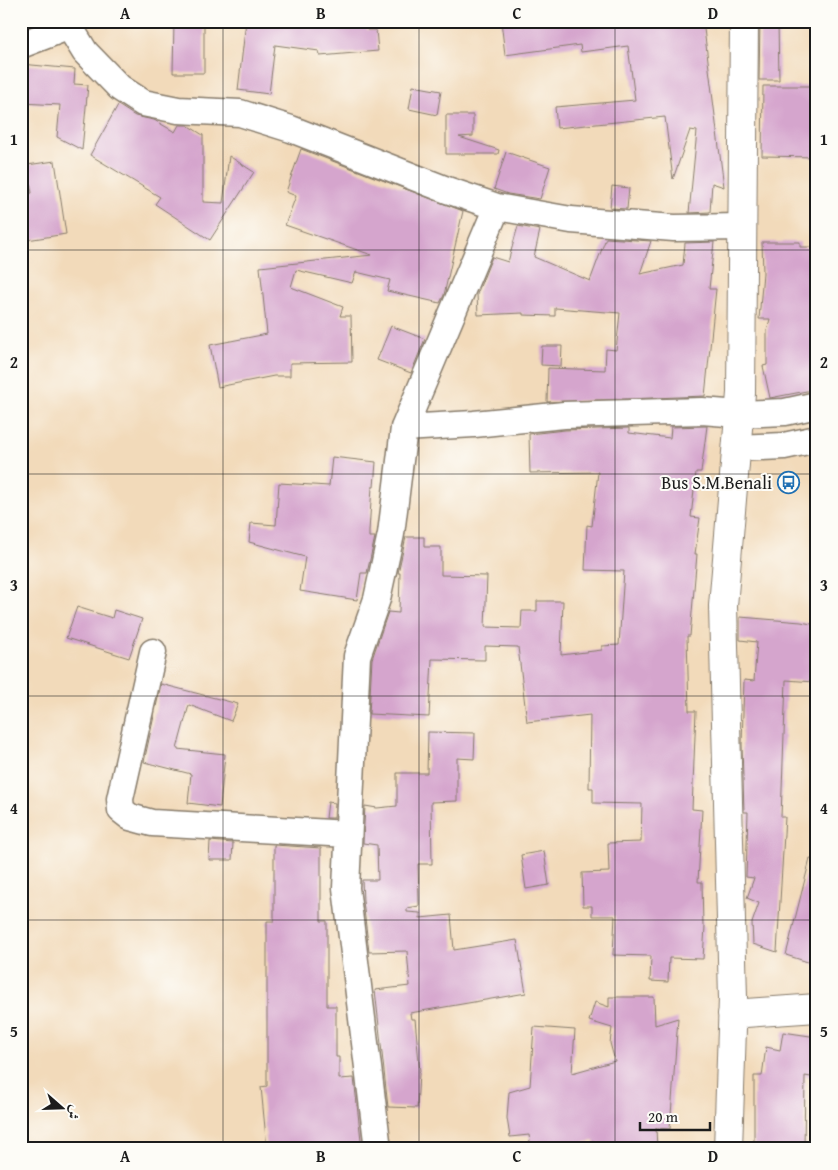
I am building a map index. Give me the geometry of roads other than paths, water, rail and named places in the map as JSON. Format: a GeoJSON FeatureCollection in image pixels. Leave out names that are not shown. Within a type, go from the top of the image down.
{"type":"FeatureCollection","features":[{"type":"Feature","properties":{"kind":"main road"},"geometry":{"type":"LineString","coordinates":[[728,1149],[732,1014],[723,606],[741,393],[744,21]]}},
{"type":"Feature","properties":{"kind":"main road"},"geometry":{"type":"LineString","coordinates":[[732,1014],[817,1008]]}},
{"type":"Feature","properties":{"kind":"street"},"geometry":{"type":"LineString","coordinates":[[21,45],[68,24],[86,52],[120,88],[143,103],[178,110],[240,113],[292,130],[447,190],[498,207],[571,220],[674,228],[742,227]]}},
{"type":"Feature","properties":{"kind":"street"},"geometry":{"type":"LineString","coordinates":[[378,1149],[346,888],[357,656],[377,599],[390,534],[404,428],[498,207]]}},
{"type":"Feature","properties":{"kind":"street"},"geometry":{"type":"LineString","coordinates":[[404,428],[474,424],[564,415],[702,411],[739,414],[785,412],[817,405]]}},
{"type":"Feature","properties":{"kind":"street"},"geometry":{"type":"LineString","coordinates":[[736,448],[784,446],[817,439]]}},
{"type":"Feature","properties":{"kind":"street"},"geometry":{"type":"LineString","coordinates":[[153,652],[120,799],[121,810],[130,818],[152,823],[348,834]]}},
{"type":"Feature","properties":{"kind":"place","name":"Bus S.M.Benali"},"geometry":{"type":"Point","coordinates":[788,483]}}]}
